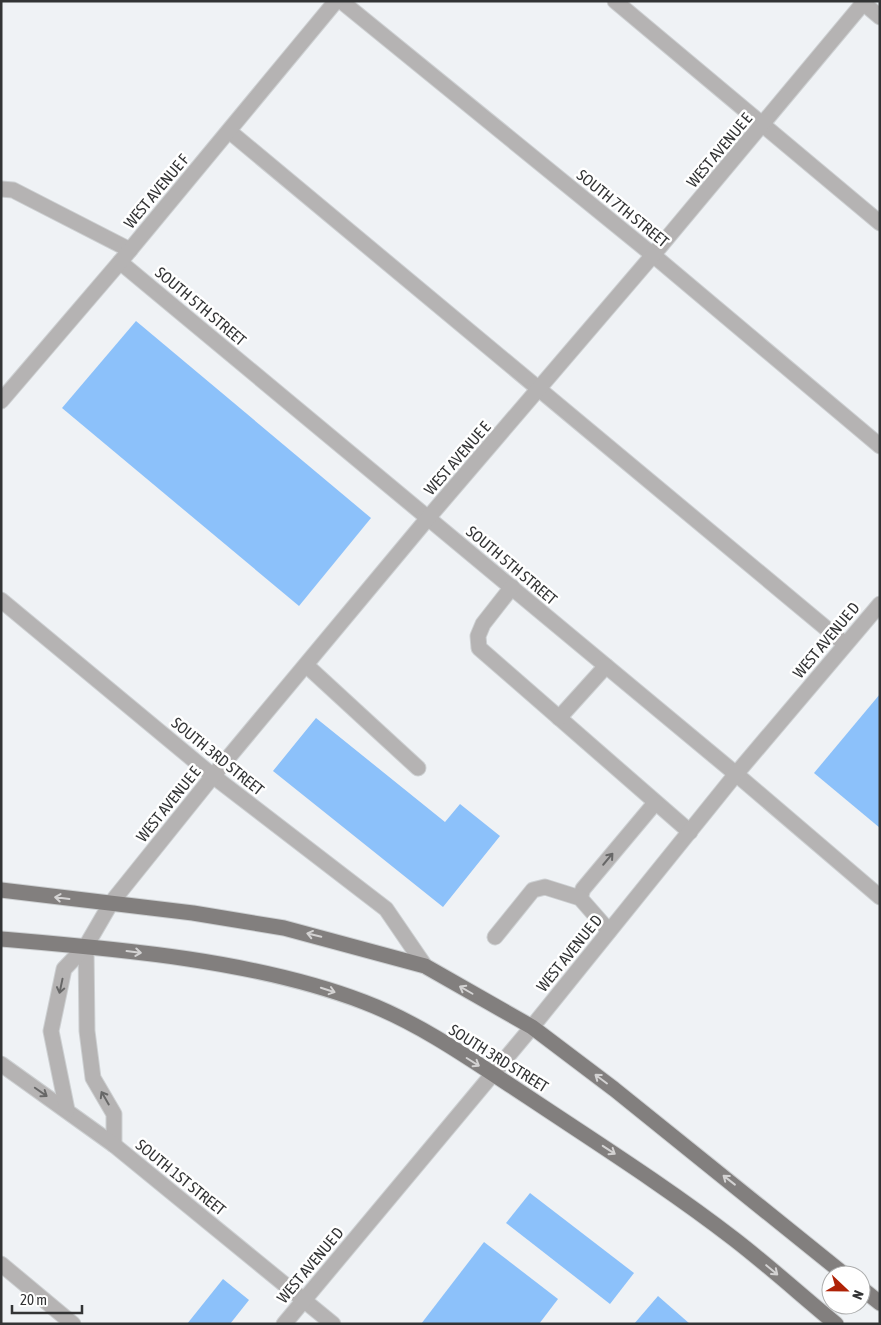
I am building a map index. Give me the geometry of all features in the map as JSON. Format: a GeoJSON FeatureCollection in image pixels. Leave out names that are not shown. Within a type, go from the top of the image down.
{"type":"FeatureCollection","features":[{"type":"Feature","properties":{"kind":"main road"},"geometry":{"type":"LineString","coordinates":[[1,890],[111,904]]}},
{"type":"Feature","properties":{"kind":"main road","name":"SOUTH 3RD STREET"},"geometry":{"type":"LineString","coordinates":[[111,904],[193,913],[284,928],[425,966],[532,1027],[767,1210],[834,1265]]}},
{"type":"Feature","properties":{"kind":"main road"},"geometry":{"type":"LineString","coordinates":[[1,939],[86,946]]}},
{"type":"Feature","properties":{"kind":"main road","name":"SOUTH 3RD STREET"},"geometry":{"type":"LineString","coordinates":[[86,946],[246,970],[321,988],[364,1002],[404,1019],[626,1162],[734,1239],[836,1324]]}},
{"type":"Feature","properties":{"kind":"street","name":"WEST AVENUE F"},"geometry":{"type":"LineString","coordinates":[[1,402],[120,262],[336,1]]}},
{"type":"Feature","properties":{"kind":"street","name":"SOUTH 7TH STREET"},"geometry":{"type":"LineString","coordinates":[[341,1],[653,255],[880,446]]}},
{"type":"Feature","properties":{"kind":"street"},"geometry":{"type":"LineString","coordinates":[[615,1],[880,223]]}},
{"type":"Feature","properties":{"kind":"street"},"geometry":{"type":"LineString","coordinates":[[863,2],[880,17]]}},
{"type":"Feature","properties":{"kind":"street","name":"WEST AVENUE E"},"geometry":{"type":"LineString","coordinates":[[67,1110],[51,1031],[64,969],[86,946],[111,904],[213,776],[428,518],[653,255],[863,2]]}},
{"type":"Feature","properties":{"kind":"street"},"geometry":{"type":"LineString","coordinates":[[229,131],[846,644]]}},
{"type":"Feature","properties":{"kind":"street"},"geometry":{"type":"LineString","coordinates":[[1,189],[13,190],[130,250]]}},
{"type":"Feature","properties":{"kind":"street","name":"SOUTH 5TH STREET"},"geometry":{"type":"LineString","coordinates":[[120,262],[736,774],[880,897]]}},
{"type":"Feature","properties":{"kind":"street"},"geometry":{"type":"LineString","coordinates":[[512,587],[483,624],[478,636],[479,648],[690,832]]}},
{"type":"Feature","properties":{"kind":"street","name":"SOUTH 3RD STREET"},"geometry":{"type":"LineString","coordinates":[[1,600],[213,776],[386,909],[425,966]]}},
{"type":"Feature","properties":{"kind":"street","name":"WEST AVENUE D"},"geometry":{"type":"LineString","coordinates":[[284,1324],[532,1027],[736,774],[880,604]]}},
{"type":"Feature","properties":{"kind":"street"},"geometry":{"type":"LineString","coordinates":[[306,665],[418,768]]}},
{"type":"Feature","properties":{"kind":"street"},"geometry":{"type":"LineString","coordinates":[[559,718],[606,666]]}},
{"type":"Feature","properties":{"kind":"street"},"geometry":{"type":"LineString","coordinates":[[580,898],[583,889],[655,803]]}},
{"type":"Feature","properties":{"kind":"street"},"geometry":{"type":"LineString","coordinates":[[495,937],[533,890],[544,888],[580,898],[609,931]]}},
{"type":"Feature","properties":{"kind":"street"},"geometry":{"type":"LineString","coordinates":[[86,946],[87,1030],[93,1078],[114,1114],[114,1144]]}},
{"type":"Feature","properties":{"kind":"street","name":"SOUTH 1ST STREET"},"geometry":{"type":"LineString","coordinates":[[1,1064],[114,1144],[333,1324]]}},
{"type":"Feature","properties":{"kind":"street"},"geometry":{"type":"LineString","coordinates":[[1,1264],[73,1324]]}},
{"type":"Feature","properties":{"kind":"building"},"geometry":{"type":"Polygon","coordinates":[[[136,321],[371,518],[299,606],[62,408],[136,321]]]}},
{"type":"Feature","properties":{"kind":"building"},"geometry":{"type":"Polygon","coordinates":[[[880,694],[880,828],[814,773],[880,694]]]}},
{"type":"Feature","properties":{"kind":"building"},"geometry":{"type":"Polygon","coordinates":[[[316,718],[445,822],[460,804],[500,836],[443,907],[273,771],[316,718]]]}},
{"type":"Feature","properties":{"kind":"building"},"geometry":{"type":"Polygon","coordinates":[[[530,1193],[634,1273],[610,1304],[506,1223],[530,1193]]]}},
{"type":"Feature","properties":{"kind":"building"},"geometry":{"type":"Polygon","coordinates":[[[484,1242],[558,1299],[539,1324],[421,1324],[484,1242]]]}},
{"type":"Feature","properties":{"kind":"building"},"geometry":{"type":"Polygon","coordinates":[[[223,1279],[249,1300],[230,1324],[187,1324],[223,1279]]]}},
{"type":"Feature","properties":{"kind":"building"},"geometry":{"type":"Polygon","coordinates":[[[658,1296],[690,1324],[634,1324],[658,1296]]]}}]}
